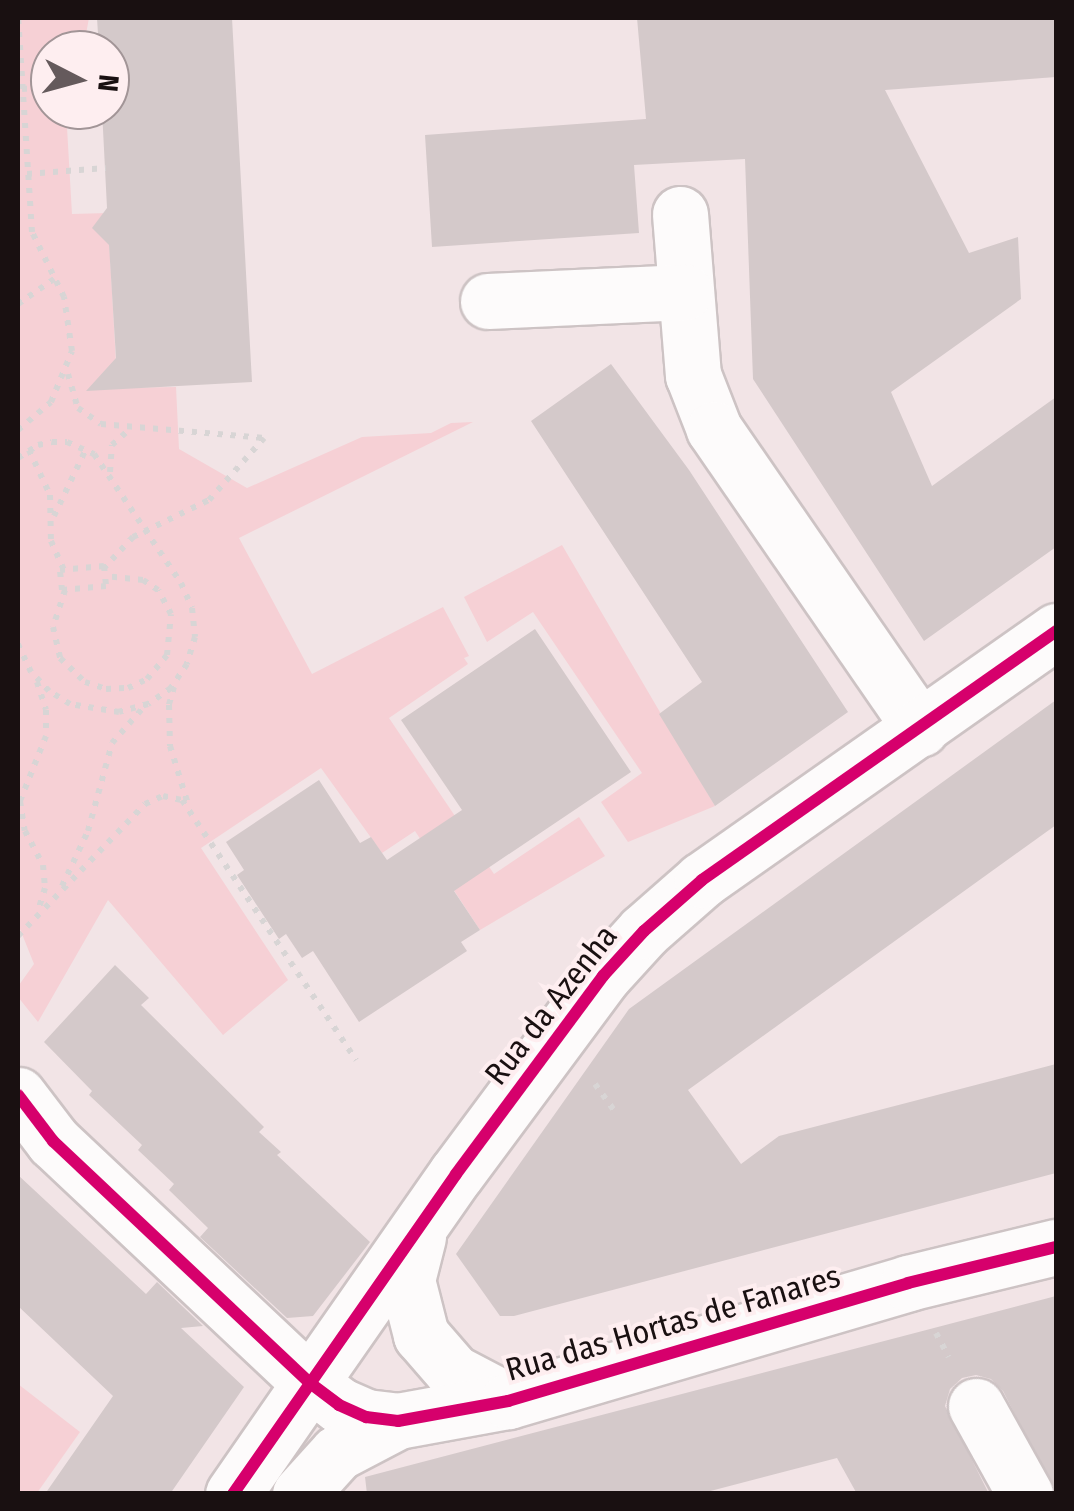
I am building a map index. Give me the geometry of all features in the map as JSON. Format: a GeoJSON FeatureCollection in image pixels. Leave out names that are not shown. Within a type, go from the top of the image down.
{"type":"FeatureCollection","features":[{"type":"Feature","properties":{"kind":"street"},"geometry":{"type":"LineString","coordinates":[[680,214],[693,374],[714,429],[921,729]]}},
{"type":"Feature","properties":{"kind":"street"},"geometry":{"type":"LineString","coordinates":[[488,301],[686,292]]}},
{"type":"Feature","properties":{"kind":"street","name":"Rua da Azenha"},"geometry":{"type":"LineString","coordinates":[[233,1494],[421,1230],[456,1174],[603,976],[644,931],[702,880],[1056,632]]}},
{"type":"Feature","properties":{"kind":"street","name":"Rua das Hortas de Fanares"},"geometry":{"type":"LineString","coordinates":[[18,1094],[53,1141],[310,1382],[339,1406],[366,1417],[398,1421],[508,1401],[908,1283],[1056,1247]]}},
{"type":"Feature","properties":{"kind":"street"},"geometry":{"type":"LineString","coordinates":[[421,1230],[407,1280],[421,1335],[453,1372],[508,1401]]}},
{"type":"Feature","properties":{"kind":"street"},"geometry":{"type":"LineString","coordinates":[[976,1406],[1025,1494]]}},
{"type":"Feature","properties":{"kind":"street"},"geometry":{"type":"LineString","coordinates":[[300,1494],[336,1453],[398,1421]]}},
{"type":"Feature","properties":{"kind":"path"},"geometry":{"type":"LineString","coordinates":[[18,18],[32,232],[71,323],[68,374],[78,408],[93,421],[110,427],[141,426],[264,438],[209,500],[129,540],[104,573]]}},
{"type":"Feature","properties":{"kind":"path"},"geometry":{"type":"LineString","coordinates":[[22,88],[30,88]]}},
{"type":"Feature","properties":{"kind":"path"},"geometry":{"type":"LineString","coordinates":[[27,174],[106,168]]}},
{"type":"Feature","properties":{"kind":"path"},"geometry":{"type":"LineString","coordinates":[[18,304],[54,279]]}},
{"type":"Feature","properties":{"kind":"path"},"geometry":{"type":"LineString","coordinates":[[18,430],[51,402],[72,351]]}},
{"type":"Feature","properties":{"kind":"path"},"geometry":{"type":"LineString","coordinates":[[114,480],[108,463],[112,445],[124,432],[141,426]]}},
{"type":"Feature","properties":{"kind":"path"},"geometry":{"type":"LineString","coordinates":[[18,458],[52,442],[86,450],[114,480],[187,595],[194,637],[180,676],[112,743],[88,830],[53,899]]}},
{"type":"Feature","properties":{"kind":"path"},"geometry":{"type":"LineString","coordinates":[[29,450],[43,476],[54,516]]}},
{"type":"Feature","properties":{"kind":"path"},"geometry":{"type":"LineString","coordinates":[[64,570],[51,541],[54,516],[86,450]]}},
{"type":"Feature","properties":{"kind":"path"},"geometry":{"type":"LineString","coordinates":[[65,590],[106,586],[104,573],[104,566],[60,570],[65,590],[54,627],[60,658],[85,682],[106,689],[128,688],[147,679],[168,654],[171,614],[158,590],[143,580],[104,573]]}},
{"type":"Feature","properties":{"kind":"path"},"geometry":{"type":"LineString","coordinates":[[18,644],[43,696],[47,723],[20,800],[25,831],[45,876],[34,919]]}},
{"type":"Feature","properties":{"kind":"path"},"geometry":{"type":"LineString","coordinates":[[31,672],[70,704],[94,711],[120,712],[148,704]]}},
{"type":"Feature","properties":{"kind":"path"},"geometry":{"type":"LineString","coordinates":[[179,677],[169,705],[169,731],[178,778],[189,807]]}},
{"type":"Feature","properties":{"kind":"path"},"geometry":{"type":"LineString","coordinates":[[18,936],[145,804],[163,796],[182,800],[356,1060]]}},
{"type":"Feature","properties":{"kind":"path"},"geometry":{"type":"LineString","coordinates":[[585,1071],[616,1114]]}},
{"type":"Feature","properties":{"kind":"path"},"geometry":{"type":"LineString","coordinates":[[908,1283],[976,1406]]}},
{"type":"Feature","properties":{"kind":"shaded area"},"geometry":{"type":"Polygon","coordinates":[[[18,18],[89,18],[87,30],[30,30],[30,130],[67,130],[72,214],[108,213],[96,226],[109,239],[116,363],[111,388],[176,387],[179,449],[247,488],[362,437],[431,433],[451,423],[473,422],[239,538],[312,674],[443,607],[469,656],[464,658],[468,664],[389,718],[494,874],[579,817],[605,856],[480,930],[415,831],[382,853],[321,768],[201,848],[288,980],[223,1035],[108,900],[38,1022],[18,997],[19,985],[34,964],[18,924],[18,18]]]}},
{"type":"Feature","properties":{"kind":"shaded area"},"geometry":{"type":"Polygon","coordinates":[[[562,545],[715,806],[628,842],[601,802],[642,773],[533,612],[487,642],[464,597],[562,545]]]}},
{"type":"Feature","properties":{"kind":"shaded area"},"geometry":{"type":"Polygon","coordinates":[[[18,1384],[80,1432],[37,1493],[18,1493],[18,1384]]]}},
{"type":"Feature","properties":{"kind":"building"},"geometry":{"type":"Polygon","coordinates":[[[97,18],[232,18],[252,382],[86,391],[116,358],[109,245],[92,228],[107,208],[103,130],[130,130],[130,30],[98,30],[97,18]]]}},
{"type":"Feature","properties":{"kind":"building"},"geometry":{"type":"Polygon","coordinates":[[[637,18],[1056,18],[1056,77],[885,90],[969,253],[1018,237],[1021,299],[891,392],[932,486],[1056,397],[1056,547],[924,641],[753,379],[745,159],[634,165],[639,233],[432,247],[425,135],[646,119],[637,18]]]}},
{"type":"Feature","properties":{"kind":"building"},"geometry":{"type":"Polygon","coordinates":[[[611,364],[689,470],[848,712],[715,806],[659,714],[702,682],[531,421],[611,364]]]}},
{"type":"Feature","properties":{"kind":"building"},"geometry":{"type":"Polygon","coordinates":[[[535,629],[631,772],[454,891],[480,930],[461,942],[467,951],[359,1022],[313,951],[302,958],[286,934],[279,939],[237,875],[244,870],[226,842],[319,780],[360,843],[371,837],[387,860],[462,810],[401,720],[535,629]]]}},
{"type":"Feature","properties":{"kind":"building"},"geometry":{"type":"Polygon","coordinates":[[[1056,700],[1056,825],[688,1090],[741,1164],[779,1136],[1056,1064],[1056,1173],[514,1316],[500,1316],[456,1254],[629,1009],[1056,700]]]}},
{"type":"Feature","properties":{"kind":"building"},"geometry":{"type":"Polygon","coordinates":[[[115,965],[149,998],[141,1005],[264,1127],[259,1132],[281,1152],[277,1155],[370,1242],[313,1316],[287,1318],[200,1237],[208,1228],[169,1190],[174,1184],[138,1150],[142,1145],[89,1095],[92,1091],[44,1042],[115,965]]]}},
{"type":"Feature","properties":{"kind":"building"},"geometry":{"type":"Polygon","coordinates":[[[18,1175],[146,1294],[157,1282],[203,1326],[181,1328],[244,1387],[170,1494],[45,1494],[113,1396],[18,1306],[18,1175]]]}},
{"type":"Feature","properties":{"kind":"building"},"geometry":{"type":"Polygon","coordinates":[[[1056,1296],[1056,1494],[1003,1391],[991,1379],[976,1375],[962,1378],[950,1389],[945,1406],[989,1494],[857,1494],[837,1458],[699,1494],[367,1494],[365,1477],[1056,1296]]]}},
{"type":"Feature","properties":{"kind":"cycle path"},"geometry":{"type":"LineString","coordinates":[[233,1494],[456,1174],[603,976],[644,931],[702,880],[1056,631]]}},
{"type":"Feature","properties":{"kind":"cycle path"},"geometry":{"type":"LineString","coordinates":[[18,1095],[53,1141],[310,1383],[339,1405],[366,1417],[398,1421],[508,1401],[908,1283],[1056,1247]]}}]}
